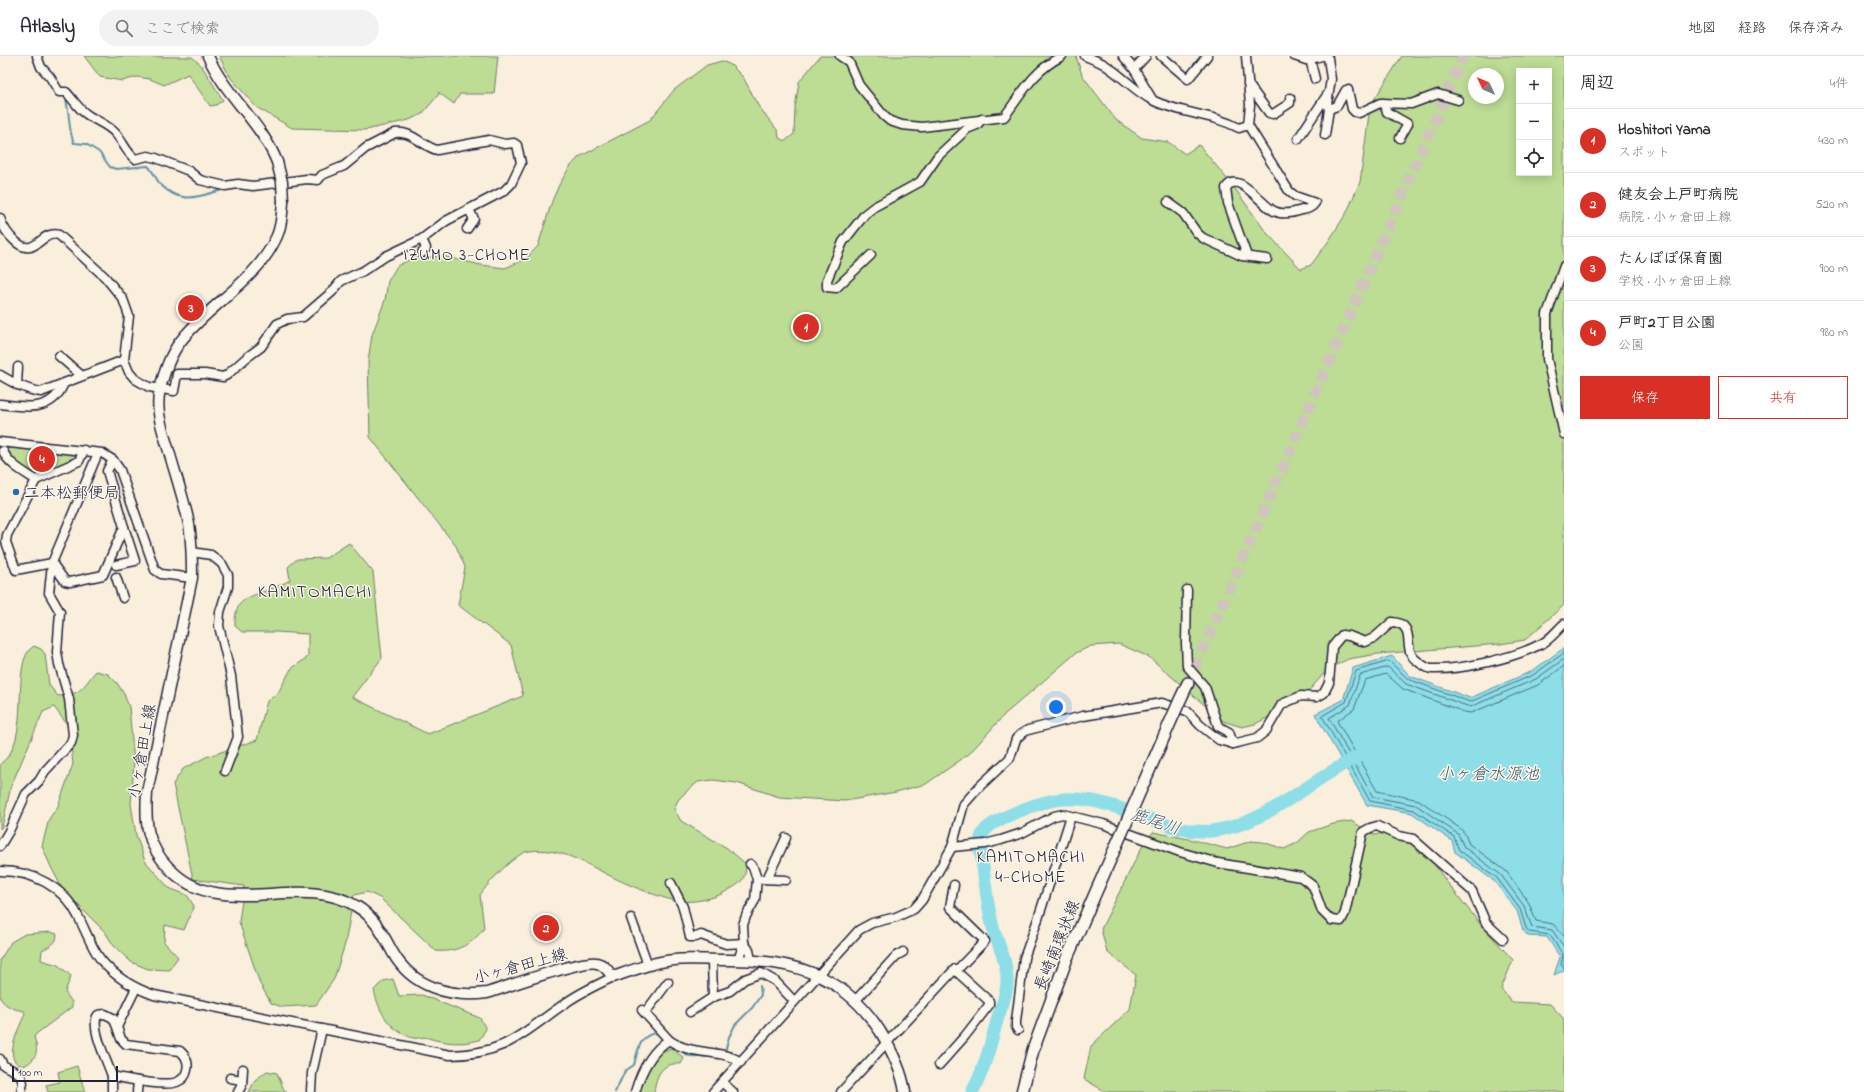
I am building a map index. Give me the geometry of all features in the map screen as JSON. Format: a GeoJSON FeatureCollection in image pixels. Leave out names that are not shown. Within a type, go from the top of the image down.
{"type":"FeatureCollection","features":[{"type":"Feature","properties":{"kind":"highway","name":"長崎南環状線"},"geometry":{"type":"LineString","coordinates":[[1022,1092],[1033,1050],[1067,958],[1188,683]]}},
{"type":"Feature","properties":{"kind":"main road","name":"小ヶ倉田上線"},"geometry":{"type":"LineString","coordinates":[[208,56],[227,89],[269,143],[277,162],[282,182],[284,202],[276,239],[269,250],[244,279],[181,341],[172,356],[160,389],[158,402],[160,421],[189,524],[192,552],[192,578],[147,792],[145,816],[150,839],[160,858],[178,878],[204,890],[218,894],[316,894],[356,905],[376,923],[394,954],[411,975],[426,984],[450,993],[474,995],[487,993],[573,966],[592,962],[602,965],[613,977]]}},
{"type":"Feature","properties":{"kind":"main road"},"geometry":{"type":"LineString","coordinates":[[613,977],[648,965],[674,960],[751,960],[777,962],[818,975],[842,989],[868,1014],[887,1042],[898,1068],[905,1092]]}},
{"type":"Feature","properties":{"kind":"street"},"geometry":{"type":"LineString","coordinates":[[0,218],[6,232],[20,245],[29,248],[36,245],[51,234],[59,235],[114,286],[122,299],[129,316],[124,360],[129,372],[135,379],[149,387],[174,391],[177,374],[206,374],[223,377],[227,375],[260,348],[277,324],[287,319],[303,317],[332,292],[341,281],[363,271],[386,256],[422,239],[446,220],[504,192],[511,184],[522,163],[517,145],[514,143],[505,144],[488,140],[437,150],[429,148],[408,134],[401,132],[395,133],[366,148],[350,162],[322,175],[318,180],[307,179],[253,186],[238,184],[225,186],[200,180],[189,171],[156,158],[148,156],[135,158],[127,152],[117,135],[107,126],[84,113],[63,92],[59,92],[50,77],[41,67],[37,56]]}},
{"type":"Feature","properties":{"kind":"street"},"geometry":{"type":"LineString","coordinates":[[840,56],[849,62],[859,85],[884,116],[890,121],[902,125],[922,127],[1004,117],[1034,76],[1050,62],[1062,56]]}},
{"type":"Feature","properties":{"kind":"street"},"geometry":{"type":"LineString","coordinates":[[1085,56],[1105,65],[1137,90],[1153,100],[1185,111],[1206,114],[1229,122],[1239,128],[1248,125]]}},
{"type":"Feature","properties":{"kind":"street"},"geometry":{"type":"LineString","coordinates":[[1123,56],[1134,69],[1153,100]]}},
{"type":"Feature","properties":{"kind":"street"},"geometry":{"type":"LineString","coordinates":[[1134,69],[1146,56]]}},
{"type":"Feature","properties":{"kind":"street"},"geometry":{"type":"LineString","coordinates":[[1161,56],[1188,79],[1208,56]]}},
{"type":"Feature","properties":{"kind":"street"},"geometry":{"type":"LineString","coordinates":[[1246,56],[1250,105],[1248,125],[1289,191],[1295,196],[1315,203],[1311,207],[1287,214],[1274,211],[1243,185],[1234,182],[1228,184],[1226,188],[1228,203],[1247,256]]}},
{"type":"Feature","properties":{"kind":"street"},"geometry":{"type":"LineString","coordinates":[[1294,56],[1301,59],[1324,56],[1328,58],[1331,79],[1327,104],[1329,109],[1324,135]]}},
{"type":"Feature","properties":{"kind":"street"},"geometry":{"type":"LineString","coordinates":[[1310,59],[1315,79]]}},
{"type":"Feature","properties":{"kind":"street"},"geometry":{"type":"LineString","coordinates":[[1248,84],[1270,113],[1273,114],[1290,104],[1290,98]]}},
{"type":"Feature","properties":{"kind":"street"},"geometry":{"type":"LineString","coordinates":[[1329,109],[1337,106],[1346,90],[1348,90],[1350,103],[1355,112],[1363,112],[1376,104],[1411,104],[1438,94],[1458,100]]}},
{"type":"Feature","properties":{"kind":"street"},"geometry":{"type":"LineString","coordinates":[[1298,139],[1326,96],[1329,94]]}},
{"type":"Feature","properties":{"kind":"street"},"geometry":{"type":"LineString","coordinates":[[1383,103],[1387,112],[1408,124],[1400,138]]}},
{"type":"Feature","properties":{"kind":"street"},"geometry":{"type":"LineString","coordinates":[[871,255],[836,288],[828,287],[827,280],[843,242],[865,214],[874,207],[920,182],[938,156],[967,129],[977,125],[982,119]]}},
{"type":"Feature","properties":{"kind":"street"},"geometry":{"type":"LineString","coordinates":[[1168,202],[1183,214],[1197,233],[1203,238],[1242,256],[1267,259]]}},
{"type":"Feature","properties":{"kind":"street"},"geometry":{"type":"LineString","coordinates":[[467,230],[474,219],[469,210]]}},
{"type":"Feature","properties":{"kind":"street"},"geometry":{"type":"LineString","coordinates":[[422,239],[426,248],[422,253]]}},
{"type":"Feature","properties":{"kind":"street"},"geometry":{"type":"LineString","coordinates":[[1564,266],[1548,314],[1547,359],[1564,434]]}},
{"type":"Feature","properties":{"kind":"street"},"geometry":{"type":"LineString","coordinates":[[59,356],[82,376]]}},
{"type":"Feature","properties":{"kind":"street"},"geometry":{"type":"LineString","coordinates":[[0,375],[17,385],[33,391],[41,392],[124,360]]}},
{"type":"Feature","properties":{"kind":"street"},"geometry":{"type":"LineString","coordinates":[[17,385],[18,367]]}},
{"type":"Feature","properties":{"kind":"street"},"geometry":{"type":"LineString","coordinates":[[0,404],[29,407],[43,405],[53,400],[60,392],[64,383]]}},
{"type":"Feature","properties":{"kind":"street"},"geometry":{"type":"LineString","coordinates":[[0,442],[84,450],[98,452],[108,456],[120,470],[155,570],[161,574],[192,578]]}},
{"type":"Feature","properties":{"kind":"street"},"geometry":{"type":"LineString","coordinates":[[52,563],[16,570],[6,542],[7,535],[36,480],[79,461],[84,450]]}},
{"type":"Feature","properties":{"kind":"street"},"geometry":{"type":"LineString","coordinates":[[3,451],[12,464],[36,480]]}},
{"type":"Feature","properties":{"kind":"street"},"geometry":{"type":"LineString","coordinates":[[0,846],[9,831],[26,794],[40,781],[45,771],[70,743],[73,735],[69,699],[57,652],[60,612],[49,593],[52,563],[98,452]]}},
{"type":"Feature","properties":{"kind":"street"},"geometry":{"type":"LineString","coordinates":[[113,460],[107,471],[135,561],[116,565]]}},
{"type":"Feature","properties":{"kind":"street"},"geometry":{"type":"LineString","coordinates":[[52,563],[65,581],[70,582],[103,575],[124,527]]}},
{"type":"Feature","properties":{"kind":"street"},"geometry":{"type":"LineString","coordinates":[[192,552],[211,555],[222,564],[228,575],[228,587],[220,612],[219,626],[231,676],[238,737],[225,771]]}},
{"type":"Feature","properties":{"kind":"street"},"geometry":{"type":"LineString","coordinates":[[116,578],[123,598]]}},
{"type":"Feature","properties":{"kind":"street"},"geometry":{"type":"LineString","coordinates":[[1186,590],[1187,666],[1205,687],[1218,726],[1229,732],[1233,744]]}},
{"type":"Feature","properties":{"kind":"street"},"geometry":{"type":"LineString","coordinates":[[713,1092],[723,1083],[794,1001],[859,930],[872,923],[896,917],[914,909],[922,900],[952,847],[964,804],[980,786],[1010,758],[1016,739],[1028,730],[1083,716],[1162,703],[1187,711],[1214,737],[1233,744],[1257,738],[1266,731],[1282,704],[1301,696],[1316,697],[1324,693],[1329,683],[1332,647],[1342,636],[1349,636],[1365,642],[1374,638],[1392,622],[1400,622],[1406,627],[1411,654],[1415,660],[1430,669],[1471,666],[1542,644],[1564,624]]}},
{"type":"Feature","properties":{"kind":"street"},"geometry":{"type":"LineString","coordinates":[[952,847],[985,844],[1022,833],[1054,816],[1062,814],[1103,824],[1180,852],[1218,863],[1301,876],[1313,886],[1322,911],[1331,920],[1341,921],[1345,913],[1363,832],[1377,826],[1399,836],[1414,839],[1472,892],[1486,923],[1503,939]]}},
{"type":"Feature","properties":{"kind":"street"},"geometry":{"type":"LineString","coordinates":[[1018,1030],[1016,1028],[1016,1021],[1024,958],[1071,816]]}},
{"type":"Feature","properties":{"kind":"street"},"geometry":{"type":"LineString","coordinates":[[767,879],[786,838]]}},
{"type":"Feature","properties":{"kind":"street"},"geometry":{"type":"LineString","coordinates":[[738,960],[744,942],[743,925],[755,900],[757,879],[753,867],[750,864]]}},
{"type":"Feature","properties":{"kind":"street"},"geometry":{"type":"LineString","coordinates":[[0,871],[15,871],[27,874],[52,886],[72,906],[100,959],[117,976],[136,988],[154,995],[450,1055],[482,1053],[509,1043],[568,1001],[613,977]]}},
{"type":"Feature","properties":{"kind":"street"},"geometry":{"type":"LineString","coordinates":[[757,879],[786,880]]}},
{"type":"Feature","properties":{"kind":"street"},"geometry":{"type":"LineString","coordinates":[[670,883],[683,907],[690,937],[696,937],[701,934],[726,944],[744,942]]}},
{"type":"Feature","properties":{"kind":"street"},"geometry":{"type":"LineString","coordinates":[[841,1092],[955,969],[956,971],[985,941],[950,907],[954,885]]}},
{"type":"Feature","properties":{"kind":"street"},"geometry":{"type":"LineString","coordinates":[[631,918],[648,965]]}},
{"type":"Feature","properties":{"kind":"street"},"geometry":{"type":"LineString","coordinates":[[744,942],[749,950],[751,960]]}},
{"type":"Feature","properties":{"kind":"street"},"geometry":{"type":"LineString","coordinates":[[855,1001],[896,956],[903,952]]}},
{"type":"Feature","properties":{"kind":"street"},"geometry":{"type":"LineString","coordinates":[[712,960],[713,997]]}},
{"type":"Feature","properties":{"kind":"street"},"geometry":{"type":"LineString","coordinates":[[939,1064],[965,1036],[989,1005],[989,1001],[956,971]]}},
{"type":"Feature","properties":{"kind":"street"},"geometry":{"type":"LineString","coordinates":[[690,1012],[713,997],[730,992],[745,979],[761,974],[775,980],[794,1001]]}},
{"type":"Feature","properties":{"kind":"street"},"geometry":{"type":"LineString","coordinates":[[668,982],[643,1011],[669,1040],[689,1050],[724,1055],[735,1058],[741,1062]]}},
{"type":"Feature","properties":{"kind":"street"},"geometry":{"type":"LineString","coordinates":[[117,1027],[136,988]]}},
{"type":"Feature","properties":{"kind":"street"},"geometry":{"type":"LineString","coordinates":[[112,1076],[138,1081],[177,1082],[186,1073],[188,1064],[186,1059],[177,1050],[126,1044],[121,1039],[113,1018],[103,1013],[96,1018],[96,1031],[112,1076],[112,1092]]}},
{"type":"Feature","properties":{"kind":"street"},"geometry":{"type":"LineString","coordinates":[[311,1091],[312,1073],[322,1029]]}},
{"type":"Feature","properties":{"kind":"street"},"geometry":{"type":"LineString","coordinates":[[635,1092],[644,1069],[655,1050],[669,1040]]}},
{"type":"Feature","properties":{"kind":"street"},"geometry":{"type":"LineString","coordinates":[[0,1059],[4,1065],[20,1074],[23,1082],[21,1092]]}},
{"type":"Feature","properties":{"kind":"street"},"geometry":{"type":"LineString","coordinates":[[238,1092],[242,1085],[243,1069]]}},
{"type":"Feature","properties":{"kind":"street"},"geometry":{"type":"LineString","coordinates":[[230,1078],[242,1080]]}},
{"type":"Feature","properties":{"kind":"street"},"geometry":{"type":"LineString","coordinates":[[137,1092],[138,1081]]}},
{"type":"Feature","properties":{"kind":"street"},"geometry":{"type":"LineString","coordinates":[[723,1083],[733,1092]]}},
{"type":"Feature","properties":{"kind":"green space"},"geometry":{"type":"Polygon","coordinates":[[[84,56],[192,57],[201,65],[223,100],[216,105],[210,106],[188,74],[164,85],[150,79],[137,77],[122,81],[100,77],[84,56]]]}},
{"type":"Feature","properties":{"kind":"green space"},"geometry":{"type":"Polygon","coordinates":[[[219,56],[498,56],[494,94],[460,94],[454,104],[438,92],[439,94],[422,114],[409,120],[366,130],[292,128],[256,107],[230,77],[219,56]]]}},
{"type":"Feature","properties":{"kind":"green space"},"geometry":{"type":"Polygon","coordinates":[[[820,56],[1076,56],[1082,75],[1116,120],[1142,138],[1168,142],[1185,154],[1199,145],[1233,186],[1266,232],[1301,269],[1311,265],[1347,212],[1360,182],[1370,106],[1402,56],[1564,56],[1564,605],[1525,640],[1500,644],[1378,654],[1348,659],[1327,670],[1300,701],[1255,724],[1242,727],[1223,721],[1149,657],[1119,644],[1091,646],[1076,653],[1005,714],[969,754],[926,784],[896,792],[845,801],[779,797],[737,783],[713,780],[698,782],[678,800],[674,809],[681,821],[727,848],[746,864],[745,874],[742,880],[736,886],[722,894],[697,901],[673,900],[628,884],[566,855],[542,850],[529,851],[523,853],[509,863],[495,876],[480,895],[484,928],[475,939],[457,949],[436,951],[380,898],[367,892],[354,895],[345,944],[334,979],[316,1005],[282,1007],[271,1003],[260,984],[239,922],[244,886],[193,879],[173,784],[183,769],[206,757],[257,740],[267,701],[278,693],[291,669],[308,657],[308,634],[242,632],[235,626],[235,616],[240,604],[249,597],[290,580],[288,567],[297,559],[326,558],[349,543],[373,572],[382,658],[352,697],[428,734],[523,696],[511,645],[458,605],[465,567],[456,546],[370,437],[368,361],[372,335],[385,300],[388,281],[397,266],[413,258],[442,256],[481,265],[505,268],[526,259],[538,246],[552,201],[559,185],[569,168],[579,157],[650,120],[674,90],[707,65],[722,61],[731,65],[743,77],[759,107],[778,131],[779,138],[785,141],[794,134],[795,108],[799,82],[820,56]]]}},
{"type":"Feature","properties":{"kind":"green space"},"geometry":{"type":"Polygon","coordinates":[[[7,447],[78,454],[76,458],[35,474],[16,464],[9,457],[7,447]]]}},
{"type":"Feature","properties":{"kind":"green space"},"geometry":{"type":"Polygon","coordinates":[[[34,646],[41,649],[45,654],[49,685],[58,696],[72,694],[80,690],[96,671],[108,674],[117,683],[124,694],[129,707],[134,762],[131,804],[136,835],[145,861],[169,888],[187,895],[194,906],[184,930],[165,925],[164,942],[178,957],[169,970],[148,969],[131,962],[114,946],[105,932],[63,890],[51,867],[42,846],[49,819],[58,806],[73,764],[69,727],[54,707],[43,712],[11,786],[2,827],[0,829],[0,764],[10,753],[16,738],[19,721],[22,667],[26,654],[34,646]]]}},
{"type":"Feature","properties":{"kind":"green space"},"geometry":{"type":"Polygon","coordinates":[[[1351,821],[1375,835],[1390,831],[1426,852],[1446,881],[1481,925],[1513,960],[1501,989],[1512,1002],[1550,1004],[1564,1019],[1564,1092],[1106,1092],[1084,1079],[1091,1046],[1130,1009],[1136,975],[1107,952],[1101,929],[1142,847],[1153,832],[1194,840],[1227,849],[1251,841],[1263,842],[1284,849],[1297,843],[1309,832],[1333,824],[1351,821]]]}},
{"type":"Feature","properties":{"kind":"green space"},"geometry":{"type":"Polygon","coordinates":[[[50,932],[57,934],[57,937],[52,944],[42,950],[41,960],[58,965],[71,976],[65,992],[72,1002],[72,1007],[36,1034],[34,1037],[36,1054],[32,1060],[24,1066],[17,1063],[13,1058],[12,1052],[16,1035],[25,1013],[24,1011],[7,1006],[0,998],[0,960],[11,942],[25,934],[50,932]]]}},
{"type":"Feature","properties":{"kind":"green space"},"geometry":{"type":"Polygon","coordinates":[[[393,979],[399,996],[422,995],[480,1018],[486,1029],[479,1040],[460,1043],[424,1037],[413,1038],[405,1035],[392,1026],[382,1013],[374,990],[383,981],[393,979]]]}},
{"type":"Feature","properties":{"kind":"green space"},"geometry":{"type":"Polygon","coordinates":[[[671,1048],[684,1058],[681,1064],[669,1065],[661,1071],[656,1080],[654,1092],[637,1092],[653,1060],[664,1051],[671,1048]]]}},
{"type":"Feature","properties":{"kind":"green space"},"geometry":{"type":"Polygon","coordinates":[[[77,1066],[85,1092],[48,1092],[46,1085],[60,1082],[58,1072],[77,1066]]]}},
{"type":"Feature","properties":{"kind":"green space"},"geometry":{"type":"Polygon","coordinates":[[[267,1071],[277,1073],[284,1090],[287,1092],[249,1092],[255,1080],[267,1071]]]}},
{"type":"Feature","properties":{"kind":"water","name":"小ヶ倉水源池"},"geometry":{"type":"Polygon","coordinates":[[[1564,648],[1564,970],[1554,975],[1560,957],[1547,937],[1528,936],[1523,930],[1517,911],[1494,881],[1455,852],[1452,841],[1412,813],[1367,805],[1315,714],[1343,700],[1353,668],[1392,656],[1410,676],[1470,698],[1532,671],[1564,648]]]}},
{"type":"Feature","properties":{"kind":"waterway"},"geometry":{"type":"LineString","coordinates":[[64,95],[68,107],[70,131],[74,143],[86,144],[99,152],[110,167],[116,169],[148,166],[160,184],[168,191],[184,197],[200,196],[226,189]]}},
{"type":"Feature","properties":{"kind":"waterway"},"geometry":{"type":"LineString","coordinates":[[393,138],[407,138]]}},
{"type":"Feature","properties":{"kind":"waterway"},"geometry":{"type":"LineString","coordinates":[[412,141],[425,149]]}},
{"type":"Feature","properties":{"kind":"waterway"},"geometry":{"type":"LineString","coordinates":[[304,183],[316,184],[321,182],[326,177]]}},
{"type":"Feature","properties":{"kind":"waterway","name":"鹿尾川"},"geometry":{"type":"LineString","coordinates":[[972,1092],[981,1074],[1007,988],[1006,966],[994,931],[989,910],[980,847],[980,841],[987,828],[1005,817],[1034,805],[1065,799],[1098,802],[1180,829],[1212,831],[1233,827],[1270,811],[1359,756]]}},
{"type":"Feature","properties":{"kind":"waterway"},"geometry":{"type":"LineString","coordinates":[[725,1052],[729,1037],[735,1025],[752,1008],[761,995],[760,986]]}},
{"type":"Feature","properties":{"kind":"waterway"},"geometry":{"type":"LineString","coordinates":[[615,1092],[625,1071],[634,1065],[641,1043],[648,1036],[659,1033]]}},
{"type":"Feature","properties":{"kind":"waterway"},"geometry":{"type":"LineString","coordinates":[[677,1049],[689,1056],[716,1057]]}},
{"type":"Feature","properties":{"kind":"tunnel"},"geometry":{"type":"LineString","coordinates":[[1188,683],[1463,56]]}},
{"type":"Feature","properties":{"kind":"place","name":"たんぽぽ保育園"},"geometry":{"type":"Point","coordinates":[191,308]}},
{"type":"Feature","properties":{"kind":"place","name":"Hoshitori Yama"},"geometry":{"type":"Point","coordinates":[806,327]}},
{"type":"Feature","properties":{"kind":"place","name":"戸町2丁目公園"},"geometry":{"type":"Point","coordinates":[42,459]}},
{"type":"Feature","properties":{"kind":"place","name":"二本松郵便局"},"geometry":{"type":"Point","coordinates":[16,492]}},
{"type":"Feature","properties":{"kind":"place","name":"健友会上戸町病院"},"geometry":{"type":"Point","coordinates":[546,928]}},
{"type":"Feature","properties":{"kind":"district","name":"IZUMO 3-CHOME"},"geometry":{"type":"Point","coordinates":[467,254]}},
{"type":"Feature","properties":{"kind":"district","name":"KAMITOMACHI"},"geometry":{"type":"Point","coordinates":[315,591]}},
{"type":"Feature","properties":{"kind":"district","name":"KAMITOMACHI 4-CHOME"},"geometry":{"type":"Point","coordinates":[1031,866]}}]}
